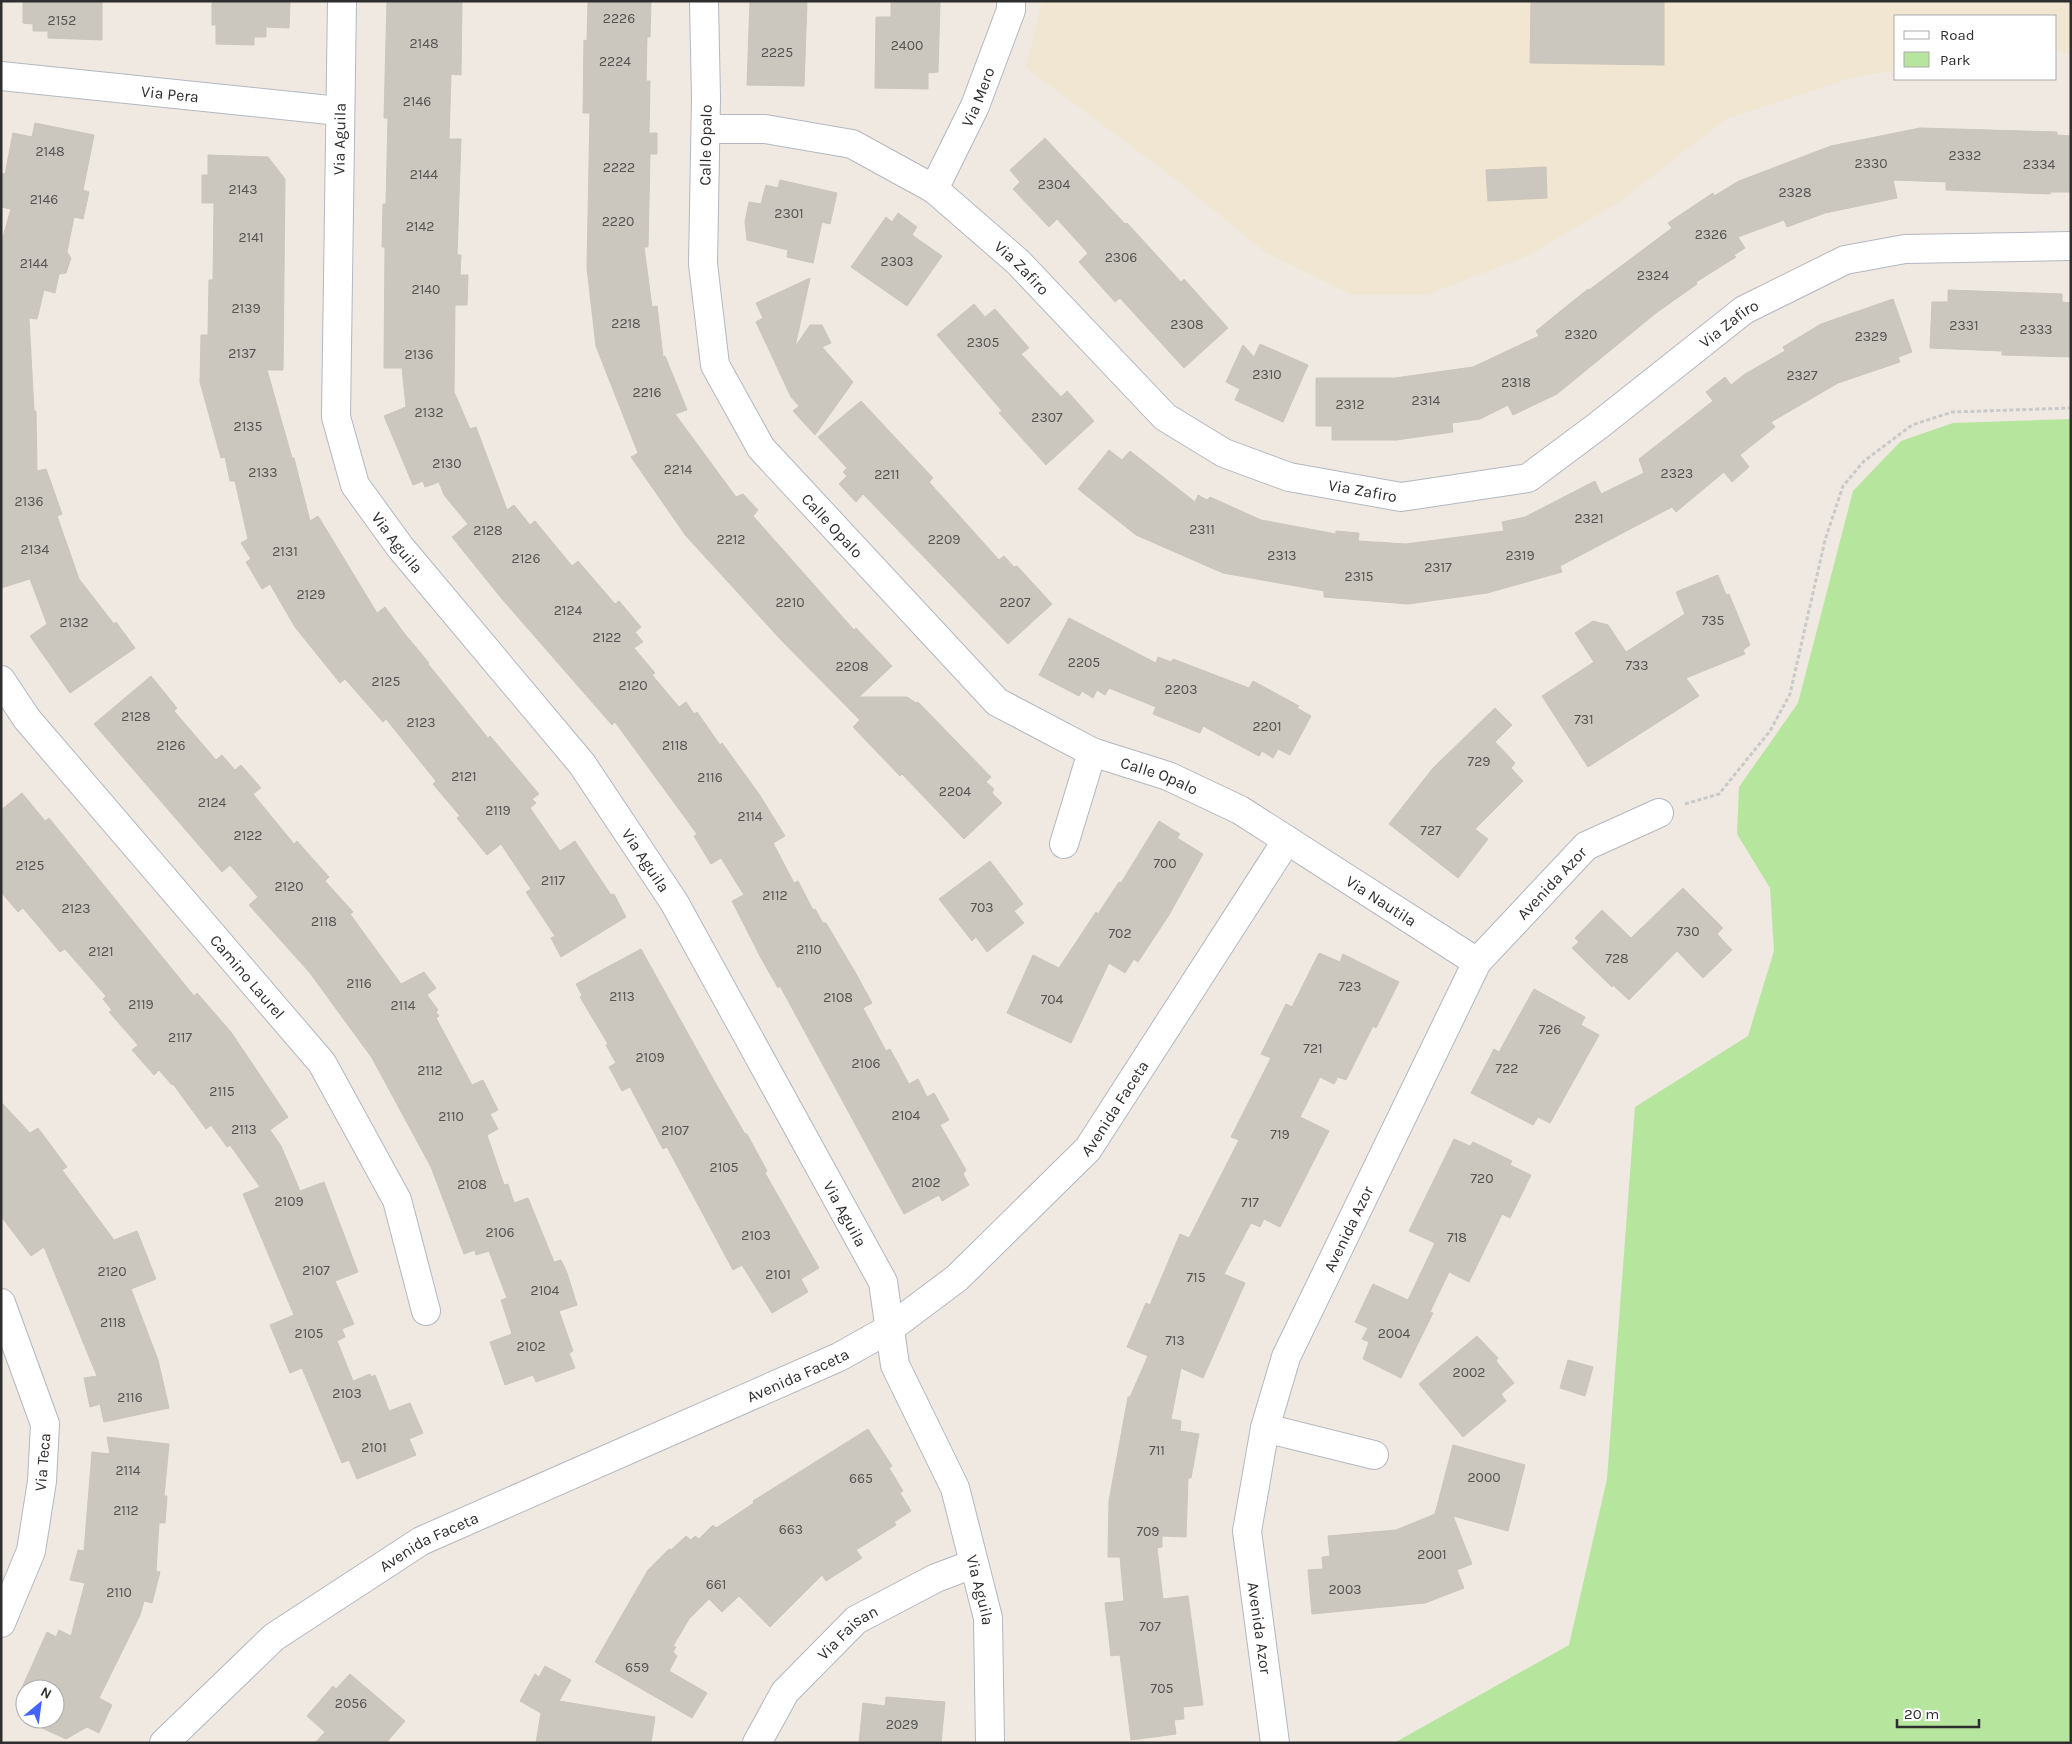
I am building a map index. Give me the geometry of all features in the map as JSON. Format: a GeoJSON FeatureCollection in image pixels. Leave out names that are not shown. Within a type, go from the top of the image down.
{"type":"FeatureCollection","features":[{"type":"Feature","properties":{"kind":"street","name":"Via Aguila"},"geometry":{"type":"LineString","coordinates":[[342,1],[336,417],[355,484],[400,547],[582,764],[674,902],[882,1282],[895,1365],[955,1488],[988,1618],[990,1743]]}},
{"type":"Feature","properties":{"kind":"street","name":"Calle Opalo"},"geometry":{"type":"LineString","coordinates":[[704,1],[706,129],[703,264],[715,364],[761,448],[997,702],[1092,752],[1168,776],[1240,810],[1287,840]]}},
{"type":"Feature","properties":{"kind":"street","name":"Via Mero"},"geometry":{"type":"LineString","coordinates":[[934,189],[975,106],[1011,10],[1011,1]]}},
{"type":"Feature","properties":{"kind":"street","name":"Via Pera"},"geometry":{"type":"LineString","coordinates":[[1,76],[339,111]]}},
{"type":"Feature","properties":{"kind":"street","name":"Via Zafiro"},"geometry":{"type":"LineString","coordinates":[[706,129],[765,130],[852,144],[934,189],[1018,262],[1165,417],[1224,453],[1289,477],[1401,496],[1528,478],[1599,425],[1744,310],[1845,260],[1905,249],[2071,246]]}},
{"type":"Feature","properties":{"kind":"street","name":"Camino Laurel"},"geometry":{"type":"LineString","coordinates":[[1,680],[27,718],[322,1064],[397,1200],[426,1311]]}},
{"type":"Feature","properties":{"kind":"street"},"geometry":{"type":"LineString","coordinates":[[1064,844],[1092,752]]}},
{"type":"Feature","properties":{"kind":"street","name":"Avenida Azor"},"geometry":{"type":"LineString","coordinates":[[1275,1743],[1246,1530],[1265,1428],[1286,1357],[1477,962],[1586,846],[1659,813]]}},
{"type":"Feature","properties":{"kind":"street","name":"Avenida Faceta"},"geometry":{"type":"LineString","coordinates":[[164,1743],[274,1637],[421,1541],[839,1357],[889,1329],[957,1278],[1088,1149],[1287,840]]}},
{"type":"Feature","properties":{"kind":"street","name":"Via Nautila"},"geometry":{"type":"LineString","coordinates":[[1287,840],[1477,962]]}},
{"type":"Feature","properties":{"kind":"street","name":"Via Teca"},"geometry":{"type":"LineString","coordinates":[[1,1303],[45,1424],[42,1481],[31,1552],[1,1623]]}},
{"type":"Feature","properties":{"kind":"street"},"geometry":{"type":"LineString","coordinates":[[1265,1428],[1374,1455]]}},
{"type":"Feature","properties":{"kind":"street","name":"Via Faisan"},"geometry":{"type":"LineString","coordinates":[[757,1743],[785,1692],[856,1620],[936,1578],[973,1564]]}},
{"type":"Feature","properties":{"kind":"path"},"geometry":{"type":"LineString","coordinates":[[1659,813],[1719,794],[1770,731],[1790,694],[1825,540],[1843,486],[1864,461],[1912,425],[1952,412],[2071,408]]}},
{"type":"Feature","properties":{"kind":"shaded area"},"geometry":{"type":"Polygon","coordinates":[[[1042,1],[2071,1],[2071,54],[2057,52],[2057,15],[1894,15],[1894,70],[1851,78],[1726,119],[1619,202],[1527,256],[1426,295],[1352,295],[1265,252],[1173,177],[1026,68],[1042,1]]]}},
{"type":"Feature","properties":{"kind":"green space"},"geometry":{"type":"Polygon","coordinates":[[[2071,419],[2071,1743],[1394,1743],[1569,1645],[1607,1479],[1635,1107],[1748,1036],[1774,951],[1770,888],[1737,834],[1739,787],[1798,703],[1853,491],[1901,441],[1953,423],[2071,419]]]}},
{"type":"Feature","properties":{"kind":"building"},"geometry":{"type":"Polygon","coordinates":[[[23,1],[102,1],[102,40],[48,38],[48,31],[33,31],[33,24],[23,23],[23,1]]]}},
{"type":"Feature","properties":{"kind":"building"},"geometry":{"type":"Polygon","coordinates":[[[212,1],[290,1],[289,28],[266,27],[266,37],[254,37],[254,45],[216,44],[216,25],[212,25],[212,1]]]}},
{"type":"Feature","properties":{"kind":"building"},"geometry":{"type":"Polygon","coordinates":[[[387,1],[462,1],[461,75],[451,74],[449,139],[461,139],[457,255],[461,255],[460,275],[468,275],[467,305],[455,305],[454,392],[470,429],[476,427],[507,510],[514,505],[530,525],[535,521],[572,566],[578,561],[615,604],[619,601],[641,627],[635,632],[643,642],[634,648],[655,673],[652,675],[679,707],[686,702],[694,714],[697,712],[720,745],[722,743],[759,794],[785,836],[773,843],[794,883],[798,881],[813,910],[815,909],[823,923],[826,923],[872,1003],[863,1008],[886,1051],[890,1049],[909,1084],[918,1079],[927,1097],[934,1093],[949,1120],[940,1125],[966,1170],[963,1174],[969,1185],[942,1201],[939,1195],[904,1214],[780,986],[778,988],[761,958],[732,901],[744,895],[721,858],[711,864],[694,836],[697,834],[615,722],[612,725],[502,599],[452,537],[468,524],[444,495],[439,482],[425,487],[423,481],[413,485],[384,416],[406,407],[402,368],[384,368],[385,247],[382,247],[383,204],[386,204],[388,118],[384,118],[387,1]]]}},
{"type":"Feature","properties":{"kind":"building"},"geometry":{"type":"Polygon","coordinates":[[[588,1],[651,1],[650,37],[647,37],[646,81],[650,81],[649,133],[657,133],[657,154],[650,154],[648,247],[644,247],[652,307],[657,306],[663,357],[665,356],[687,410],[675,414],[736,497],[743,494],[758,510],[753,516],[854,630],[856,628],[892,666],[859,697],[907,697],[916,703],[918,702],[991,777],[986,782],[994,789],[992,793],[1002,803],[964,839],[902,774],[900,776],[853,727],[860,720],[782,641],[686,536],[631,457],[638,453],[596,346],[587,268],[590,113],[583,113],[584,40],[587,41],[588,1]]]}},
{"type":"Feature","properties":{"kind":"building"},"geometry":{"type":"Polygon","coordinates":[[[750,1],[807,1],[804,86],[747,85],[750,1]]]}},
{"type":"Feature","properties":{"kind":"building"},"geometry":{"type":"Polygon","coordinates":[[[891,1],[940,1],[938,72],[928,73],[928,89],[875,88],[876,17],[891,17],[891,1]]]}},
{"type":"Feature","properties":{"kind":"building"},"geometry":{"type":"Polygon","coordinates":[[[1531,1],[1664,1],[1664,65],[1530,63],[1531,1]]]}},
{"type":"Feature","properties":{"kind":"building"},"geometry":{"type":"Polygon","coordinates":[[[35,123],[94,135],[83,190],[89,192],[83,219],[74,217],[67,252],[71,258],[66,273],[59,274],[55,293],[44,290],[37,319],[29,318],[34,411],[36,411],[37,471],[46,469],[62,514],[57,516],[79,579],[114,624],[116,622],[135,648],[70,693],[30,636],[47,624],[30,579],[1,588],[1,244],[11,209],[1,207],[1,173],[5,174],[13,133],[32,137],[35,123]]]}},
{"type":"Feature","properties":{"kind":"building"},"geometry":{"type":"Polygon","coordinates":[[[1920,128],[2057,132],[2057,135],[2071,136],[2071,192],[2051,192],[2050,194],[1946,190],[1946,182],[1893,180],[1897,198],[1825,213],[1787,227],[1784,220],[1738,237],[1745,248],[1734,255],[1736,257],[1696,282],[1697,284],[1656,313],[1557,394],[1513,415],[1508,405],[1480,419],[1452,423],[1453,432],[1396,440],[1332,440],[1332,426],[1316,426],[1316,378],[1395,378],[1473,367],[1539,336],[1536,331],[1588,289],[1672,228],[1668,223],[1713,193],[1714,196],[1739,181],[1831,146],[1920,128]]]}},
{"type":"Feature","properties":{"kind":"building"},"geometry":{"type":"Polygon","coordinates":[[[1045,138],[1181,282],[1184,279],[1228,328],[1184,368],[1120,298],[1115,302],[1079,262],[1088,253],[1057,219],[1049,227],[1013,189],[1020,182],[1010,170],[1045,138]]]}},
{"type":"Feature","properties":{"kind":"building"},"geometry":{"type":"Polygon","coordinates":[[[208,155],[268,157],[285,179],[283,370],[267,370],[292,458],[294,458],[310,521],[318,516],[377,613],[385,607],[488,738],[490,736],[539,794],[532,799],[536,803],[530,808],[560,851],[575,841],[611,895],[614,894],[626,917],[561,957],[551,938],[555,936],[526,892],[531,889],[501,844],[487,855],[457,818],[460,816],[433,784],[436,781],[386,719],[383,722],[345,679],[340,683],[295,627],[270,584],[262,589],[246,562],[251,559],[241,543],[248,539],[235,481],[230,481],[225,457],[221,458],[200,382],[201,335],[208,335],[209,280],[213,280],[214,203],[202,203],[202,175],[208,175],[208,155]]]}},
{"type":"Feature","properties":{"kind":"building"},"geometry":{"type":"Polygon","coordinates":[[[1546,167],[1547,198],[1488,201],[1486,170],[1546,167]]]}},
{"type":"Feature","properties":{"kind":"building"},"geometry":{"type":"Polygon","coordinates":[[[780,180],[837,193],[830,224],[822,222],[813,263],[787,257],[788,250],[747,240],[745,222],[749,202],[761,204],[766,185],[778,188],[780,180]]]}},
{"type":"Feature","properties":{"kind":"building"},"geometry":{"type":"Polygon","coordinates":[[[898,213],[917,227],[912,235],[942,256],[907,306],[851,267],[886,217],[892,222],[898,213]]]}},
{"type":"Feature","properties":{"kind":"building"},"geometry":{"type":"Polygon","coordinates":[[[810,278],[795,347],[810,325],[822,325],[831,343],[822,347],[853,382],[815,435],[793,411],[799,406],[791,397],[756,322],[763,318],[756,303],[810,278]]]}},
{"type":"Feature","properties":{"kind":"building"},"geometry":{"type":"Polygon","coordinates":[[[1948,290],[2062,294],[2062,302],[2071,303],[2071,357],[2002,355],[2002,351],[1930,348],[1932,302],[1948,302],[1948,290]]]}},
{"type":"Feature","properties":{"kind":"building"},"geometry":{"type":"Polygon","coordinates":[[[1893,299],[1912,352],[1898,357],[1900,362],[1838,383],[1771,422],[1775,427],[1740,455],[1749,467],[1732,482],[1724,472],[1676,512],[1672,507],[1560,566],[1562,572],[1487,593],[1408,604],[1324,597],[1324,591],[1223,573],[1136,535],[1078,489],[1109,450],[1122,460],[1130,451],[1195,502],[1198,495],[1207,500],[1210,497],[1261,520],[1336,534],[1336,531],[1359,533],[1358,541],[1406,544],[1504,531],[1502,522],[1525,517],[1595,481],[1601,494],[1644,473],[1639,459],[1713,401],[1706,392],[1725,377],[1731,385],[1745,374],[1785,351],[1783,347],[1821,324],[1893,299]]]}},
{"type":"Feature","properties":{"kind":"building"},"geometry":{"type":"Polygon","coordinates":[[[974,304],[985,317],[995,309],[1029,348],[1021,354],[1061,397],[1067,391],[1094,421],[1046,465],[999,413],[1002,411],[937,335],[974,304]]]}},
{"type":"Feature","properties":{"kind":"building"},"geometry":{"type":"Polygon","coordinates":[[[1260,344],[1308,365],[1283,422],[1235,400],[1240,389],[1226,382],[1243,345],[1254,357],[1260,344]]]}},
{"type":"Feature","properties":{"kind":"building"},"geometry":{"type":"Polygon","coordinates":[[[861,401],[933,478],[929,482],[999,560],[1004,556],[1014,567],[1017,566],[1052,604],[1008,644],[863,494],[856,502],[839,484],[847,476],[843,472],[847,468],[818,437],[861,401]]]}},
{"type":"Feature","properties":{"kind":"building"},"geometry":{"type":"Polygon","coordinates":[[[1718,575],[1726,595],[1729,594],[1750,645],[1743,650],[1745,654],[1686,678],[1699,696],[1588,767],[1542,696],[1594,662],[1575,633],[1593,621],[1608,625],[1626,652],[1685,614],[1676,592],[1718,575]]]}},
{"type":"Feature","properties":{"kind":"building"},"geometry":{"type":"Polygon","coordinates":[[[1069,618],[1156,663],[1158,657],[1171,662],[1173,659],[1249,688],[1253,681],[1299,706],[1297,708],[1311,716],[1290,755],[1278,749],[1273,758],[1262,751],[1259,756],[1203,726],[1200,733],[1153,714],[1156,707],[1109,688],[1105,695],[1097,690],[1093,698],[1082,691],[1079,696],[1039,675],[1069,618]]]}},
{"type":"Feature","properties":{"kind":"building"},"geometry":{"type":"Polygon","coordinates":[[[151,676],[177,708],[174,711],[216,760],[222,755],[235,770],[241,765],[261,788],[253,794],[294,844],[297,841],[329,877],[325,881],[353,912],[350,914],[401,984],[424,972],[436,988],[427,995],[438,1010],[436,1012],[439,1016],[436,1018],[472,1085],[483,1080],[498,1110],[490,1114],[498,1129],[487,1135],[504,1185],[508,1184],[514,1203],[528,1198],[554,1262],[561,1260],[567,1273],[577,1305],[559,1311],[573,1351],[569,1353],[575,1368],[536,1382],[533,1375],[505,1385],[490,1342],[512,1334],[501,1300],[507,1298],[489,1251],[476,1255],[475,1250],[464,1254],[431,1167],[372,1058],[310,973],[249,905],[258,897],[230,865],[222,872],[94,724],[151,676]]]}},
{"type":"Feature","properties":{"kind":"building"},"geometry":{"type":"Polygon","coordinates":[[[1495,708],[1512,725],[1495,742],[1515,763],[1511,768],[1523,781],[1475,829],[1488,839],[1458,878],[1389,824],[1433,768],[1495,708]]]}},
{"type":"Feature","properties":{"kind":"building"},"geometry":{"type":"Polygon","coordinates":[[[22,793],[45,821],[49,818],[194,996],[197,993],[231,1032],[288,1117],[270,1130],[281,1146],[300,1191],[324,1182],[358,1272],[335,1281],[354,1324],[342,1329],[345,1337],[337,1341],[353,1381],[370,1374],[371,1377],[375,1375],[389,1411],[410,1403],[423,1433],[409,1439],[416,1455],[357,1479],[349,1460],[342,1463],[302,1368],[290,1373],[270,1325],[294,1315],[243,1194],[260,1187],[230,1145],[227,1147],[211,1125],[206,1129],[173,1084],[159,1070],[154,1075],[132,1050],[138,1045],[109,1012],[112,1010],[103,999],[106,996],[65,949],[60,952],[23,908],[18,912],[1,892],[1,810],[22,793]]]}},
{"type":"Feature","properties":{"kind":"building"},"geometry":{"type":"Polygon","coordinates":[[[1159,821],[1180,834],[1177,838],[1203,854],[1169,915],[1138,962],[1134,959],[1125,973],[1109,963],[1071,1043],[1007,1013],[1033,955],[1059,968],[1096,912],[1098,914],[1119,882],[1121,883],[1159,821]]]}},
{"type":"Feature","properties":{"kind":"building"},"geometry":{"type":"Polygon","coordinates":[[[990,861],[1023,904],[1014,911],[1024,923],[987,952],[976,937],[972,941],[939,899],[990,861]]]}},
{"type":"Feature","properties":{"kind":"building"},"geometry":{"type":"Polygon","coordinates":[[[1683,888],[1723,928],[1717,934],[1732,950],[1703,978],[1677,951],[1629,1000],[1613,985],[1612,987],[1572,948],[1579,942],[1575,938],[1602,910],[1631,938],[1683,888]]]}},
{"type":"Feature","properties":{"kind":"building"},"geometry":{"type":"Polygon","coordinates":[[[641,949],[716,1084],[745,1134],[747,1134],[767,1171],[765,1173],[819,1268],[801,1279],[808,1292],[772,1313],[742,1265],[733,1270],[667,1147],[663,1149],[630,1087],[622,1091],[609,1067],[616,1063],[606,1045],[608,1044],[580,997],[582,995],[576,984],[641,949]]]}},
{"type":"Feature","properties":{"kind":"building"},"geometry":{"type":"Polygon","coordinates":[[[1319,953],[1340,962],[1343,954],[1399,982],[1376,1028],[1373,1026],[1346,1080],[1338,1077],[1334,1084],[1320,1077],[1300,1117],[1329,1131],[1280,1227],[1264,1219],[1260,1227],[1251,1223],[1224,1274],[1245,1283],[1203,1378],[1181,1368],[1171,1419],[1181,1421],[1180,1431],[1199,1434],[1191,1478],[1188,1478],[1186,1537],[1162,1536],[1162,1547],[1157,1548],[1163,1599],[1188,1596],[1203,1705],[1183,1707],[1184,1719],[1174,1720],[1176,1734],[1131,1740],[1120,1655],[1111,1656],[1105,1603],[1124,1601],[1120,1557],[1108,1557],[1109,1501],[1128,1397],[1130,1397],[1148,1356],[1127,1347],[1146,1303],[1150,1305],[1180,1234],[1189,1238],[1239,1140],[1231,1137],[1271,1058],[1261,1054],[1286,1004],[1292,1007],[1319,953]]]}},
{"type":"Feature","properties":{"kind":"building"},"geometry":{"type":"Polygon","coordinates":[[[1534,989],[1585,1017],[1581,1025],[1599,1035],[1550,1123],[1538,1117],[1533,1125],[1471,1093],[1494,1049],[1499,1052],[1534,989]]]}},
{"type":"Feature","properties":{"kind":"building"},"geometry":{"type":"Polygon","coordinates":[[[1,1102],[30,1133],[38,1128],[67,1167],[62,1170],[114,1240],[137,1231],[156,1279],[131,1289],[158,1360],[169,1408],[104,1422],[100,1404],[90,1407],[84,1378],[97,1376],[44,1247],[31,1256],[1,1216],[1,1102]]]}},
{"type":"Feature","properties":{"kind":"building"},"geometry":{"type":"Polygon","coordinates":[[[1454,1139],[1470,1146],[1473,1142],[1512,1161],[1510,1165],[1531,1175],[1510,1218],[1502,1214],[1469,1282],[1449,1272],[1430,1312],[1433,1313],[1401,1378],[1363,1359],[1369,1342],[1362,1339],[1368,1328],[1355,1322],[1373,1284],[1408,1300],[1435,1243],[1409,1231],[1454,1139]]]}},
{"type":"Feature","properties":{"kind":"building"},"geometry":{"type":"Polygon","coordinates":[[[1477,1336],[1498,1358],[1496,1361],[1514,1383],[1501,1394],[1506,1401],[1463,1437],[1419,1384],[1477,1336]]]}},
{"type":"Feature","properties":{"kind":"building"},"geometry":{"type":"Polygon","coordinates":[[[1568,1360],[1593,1367],[1585,1396],[1560,1388],[1568,1360]]]}},
{"type":"Feature","properties":{"kind":"building"},"geometry":{"type":"Polygon","coordinates":[[[868,1429],[892,1466],[889,1468],[903,1491],[900,1493],[911,1511],[894,1522],[896,1525],[856,1550],[862,1558],[826,1581],[822,1575],[770,1627],[739,1596],[722,1612],[709,1599],[689,1619],[673,1646],[676,1647],[673,1652],[677,1656],[669,1671],[707,1693],[692,1718],[595,1662],[648,1570],[669,1549],[671,1550],[686,1536],[691,1540],[695,1536],[699,1539],[713,1525],[716,1528],[754,1503],[753,1501],[868,1429]]]}},
{"type":"Feature","properties":{"kind":"building"},"geometry":{"type":"Polygon","coordinates":[[[107,1437],[169,1444],[164,1496],[167,1496],[165,1523],[159,1523],[156,1571],[160,1572],[152,1603],[144,1601],[140,1615],[99,1698],[112,1705],[99,1733],[87,1727],[66,1739],[44,1729],[65,1729],[65,1679],[26,1679],[47,1632],[56,1637],[59,1630],[71,1636],[85,1583],[70,1580],[78,1550],[84,1551],[92,1452],[110,1454],[107,1437]]]}},
{"type":"Feature","properties":{"kind":"building"},"geometry":{"type":"Polygon","coordinates":[[[1453,1445],[1525,1465],[1508,1531],[1453,1516],[1472,1564],[1457,1570],[1464,1588],[1425,1603],[1312,1614],[1308,1570],[1323,1569],[1322,1557],[1330,1556],[1328,1536],[1396,1530],[1435,1514],[1453,1445]]]}},
{"type":"Feature","properties":{"kind":"building"},"geometry":{"type":"Polygon","coordinates":[[[545,1666],[571,1680],[559,1701],[655,1717],[651,1743],[536,1743],[541,1713],[520,1701],[535,1674],[539,1677],[545,1666]]]}},
{"type":"Feature","properties":{"kind":"building"},"geometry":{"type":"Polygon","coordinates":[[[350,1674],[405,1721],[386,1743],[315,1743],[325,1732],[307,1716],[333,1686],[336,1689],[350,1674]]]}},
{"type":"Feature","properties":{"kind":"building"},"geometry":{"type":"Polygon","coordinates":[[[886,1697],[945,1702],[941,1743],[859,1743],[863,1703],[885,1706],[886,1697]]]}}]}
